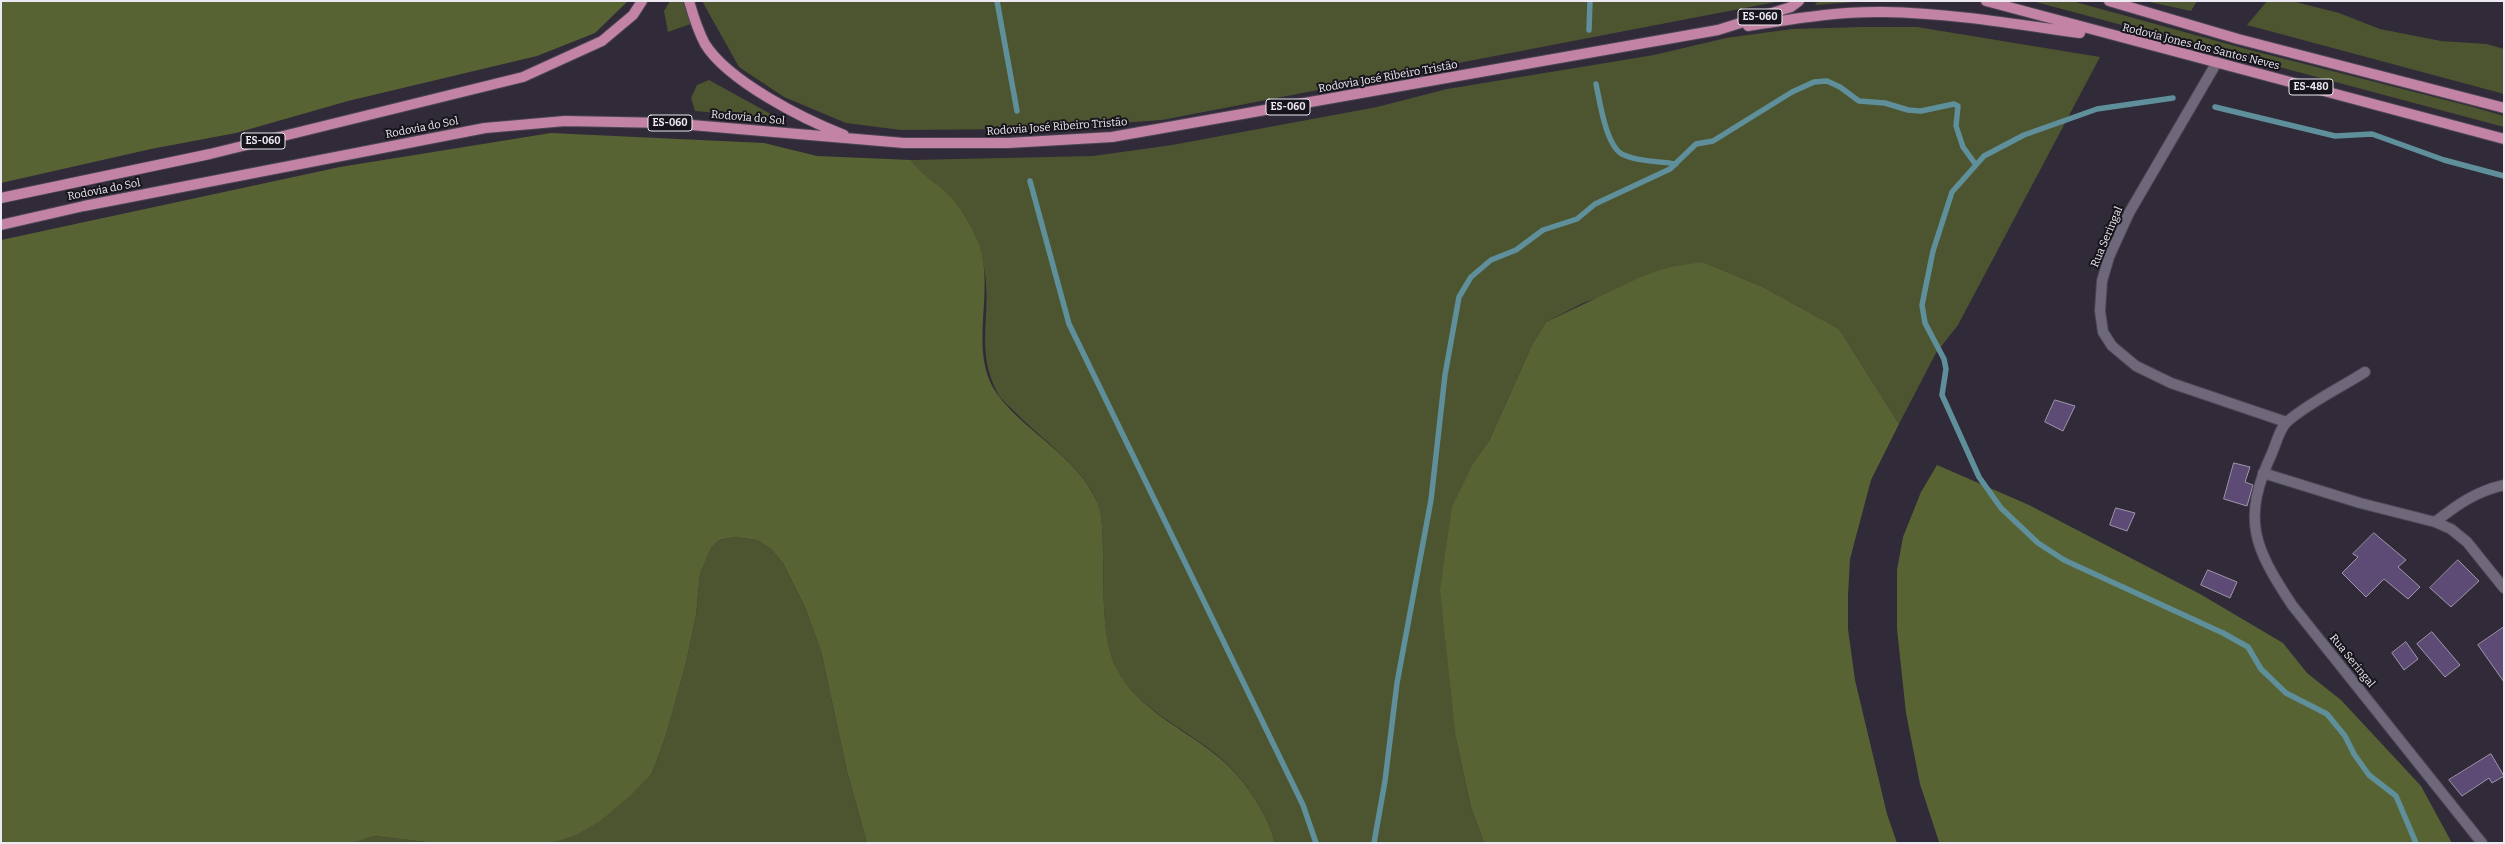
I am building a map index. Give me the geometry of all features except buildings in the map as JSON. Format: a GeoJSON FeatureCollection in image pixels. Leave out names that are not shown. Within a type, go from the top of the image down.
{"type":"FeatureCollection","features":[{"type":"Feature","properties":{"kind":"main road","name":"Rodovia do Sol"},"geometry":{"type":"LineString","coordinates":[[1,198],[210,154],[523,77],[602,41],[633,15],[642,1]]}},
{"type":"Feature","properties":{"kind":"main road"},"geometry":{"type":"LineString","coordinates":[[689,1],[706,44],[725,68],[812,123],[854,139]]}},
{"type":"Feature","properties":{"kind":"main road","name":"Rodovia José Ribeiro Tristão"},"geometry":{"type":"LineString","coordinates":[[854,139],[904,143],[1008,143],[1112,137],[1718,30],[1791,7],[1799,1]]}},
{"type":"Feature","properties":{"kind":"main road","name":"Rodovia Jones dos Santos Neves"},"geometry":{"type":"LineString","coordinates":[[1986,1],[2117,38],[2217,62],[2504,139]]}},
{"type":"Feature","properties":{"kind":"main road","name":"Rodovia Jones dos Santos Neves"},"geometry":{"type":"LineString","coordinates":[[2109,1],[2238,39],[2504,108]]}},
{"type":"Feature","properties":{"kind":"main road"},"geometry":{"type":"LineString","coordinates":[[2126,1],[2139,10]]}},
{"type":"Feature","properties":{"kind":"main road"},"geometry":{"type":"LineString","coordinates":[[1718,30],[1836,13],[1883,12],[1952,16],[2117,38]]}},
{"type":"Feature","properties":{"kind":"main road","name":"Rodovia do Sol"},"geometry":{"type":"LineString","coordinates":[[1,225],[84,206],[501,127],[565,121],[668,123],[854,139]]}},
{"type":"Feature","properties":{"kind":"street","name":"Rua Seringal"},"geometry":{"type":"LineString","coordinates":[[2217,62],[2129,213],[2109,257],[2102,281],[2100,311],[2104,332],[2112,346],[2136,366],[2171,383],[2286,422],[2263,473],[2256,498],[2255,531],[2259,549],[2271,573],[2292,605],[2482,843]]}},
{"type":"Feature","properties":{"kind":"street"},"geometry":{"type":"LineString","coordinates":[[2286,422],[2365,372]]}},
{"type":"Feature","properties":{"kind":"street"},"geometry":{"type":"LineString","coordinates":[[2263,473],[2360,503],[2435,522],[2451,530],[2467,542],[2504,588]]}},
{"type":"Feature","properties":{"kind":"street"},"geometry":{"type":"LineString","coordinates":[[2435,522],[2463,500],[2479,492],[2504,485]]}},
{"type":"Feature","properties":{"kind":"green space"},"geometry":{"type":"Polygon","coordinates":[[[1,1],[628,1],[595,33],[537,56],[348,101],[236,133],[151,149],[1,183],[1,1]]]}},
{"type":"Feature","properties":{"kind":"green space"},"geometry":{"type":"Polygon","coordinates":[[[670,1],[692,1],[699,21],[668,32],[664,11],[670,1]]]}},
{"type":"Feature","properties":{"kind":"green space"},"geometry":{"type":"Polygon","coordinates":[[[702,1],[1781,1],[1162,120],[1035,129],[901,130],[846,123],[784,97],[739,67],[702,1]]]}},
{"type":"Feature","properties":{"kind":"green space"},"geometry":{"type":"Polygon","coordinates":[[[1818,1],[1869,1],[1815,5],[1818,1]]]}},
{"type":"Feature","properties":{"kind":"green space"},"geometry":{"type":"Polygon","coordinates":[[[2032,1],[2072,1],[2246,49],[2473,107],[2504,116],[2504,127],[2032,1]]]}},
{"type":"Feature","properties":{"kind":"green space"},"geometry":{"type":"Polygon","coordinates":[[[2145,1],[2197,1],[2191,11],[2145,1]]]}},
{"type":"Feature","properties":{"kind":"green space"},"geometry":{"type":"Polygon","coordinates":[[[2267,1],[2292,1],[2339,13],[2380,29],[2441,41],[2487,44],[2504,49],[2504,94],[2247,25],[2267,1]]]}},
{"type":"Feature","properties":{"kind":"green space"},"geometry":{"type":"Polygon","coordinates":[[[1917,27],[2100,57],[1958,325],[1936,353],[1899,424],[1839,329],[1765,288],[1703,262],[1583,303],[1546,322],[1532,345],[1489,441],[1475,460],[1456,739],[1471,807],[1484,843],[1275,843],[1260,807],[1244,783],[1226,763],[1204,745],[1163,717],[1138,697],[1117,671],[1108,644],[1104,612],[1102,526],[1098,504],[1092,491],[1073,466],[1006,403],[997,392],[987,364],[985,338],[987,298],[986,283],[978,243],[967,223],[927,180],[911,160],[1093,156],[1172,145],[1377,107],[1447,89],[1654,55],[1726,38],[1792,29],[1917,27]]]}},
{"type":"Feature","properties":{"kind":"green space"},"geometry":{"type":"Polygon","coordinates":[[[709,80],[778,118],[695,111],[691,98],[697,85],[709,80]]]}},
{"type":"Feature","properties":{"kind":"green space"},"geometry":{"type":"Polygon","coordinates":[[[551,133],[764,143],[817,156],[911,160],[920,171],[943,190],[960,209],[974,232],[983,261],[985,280],[983,340],[984,359],[989,378],[998,395],[1010,409],[1066,459],[1089,487],[1098,504],[1102,526],[1104,611],[1108,644],[1117,670],[1126,684],[1149,707],[1226,763],[1244,783],[1260,807],[1275,843],[867,843],[847,771],[821,651],[805,607],[783,563],[771,549],[757,540],[735,537],[719,540],[711,548],[700,574],[696,616],[686,663],[666,735],[652,773],[630,796],[600,821],[572,837],[552,843],[435,843],[374,836],[353,843],[1,843],[1,240],[340,167],[551,133]]]}},
{"type":"Feature","properties":{"kind":"green space"},"geometry":{"type":"Polygon","coordinates":[[[1703,262],[1765,288],[1839,329],[1899,424],[1871,480],[1850,559],[1848,596],[1848,629],[1855,680],[1887,814],[1897,843],[1484,843],[1471,807],[1456,739],[1440,590],[1452,507],[1475,460],[1489,441],[1532,345],[1546,322],[1643,276],[1670,267],[1703,262]]]}},
{"type":"Feature","properties":{"kind":"green space"},"geometry":{"type":"Polygon","coordinates":[[[1937,465],[2029,505],[2200,594],[2283,643],[2307,673],[2341,700],[2421,786],[2452,843],[1939,842],[1920,784],[1906,713],[1897,629],[1897,570],[1903,537],[1921,492],[1937,465]]]}},
{"type":"Feature","properties":{"kind":"green space"},"geometry":{"type":"Polygon","coordinates":[[[735,537],[757,540],[771,549],[783,563],[805,607],[821,651],[847,771],[867,843],[552,843],[572,837],[652,773],[666,735],[686,663],[696,616],[700,574],[711,548],[719,540],[735,537]]]}},
{"type":"Feature","properties":{"kind":"green space"},"geometry":{"type":"Polygon","coordinates":[[[374,836],[435,843],[353,843],[374,836]]]}},
{"type":"Feature","properties":{"kind":"waterway"},"geometry":{"type":"LineString","coordinates":[[997,1],[1017,111]]}},
{"type":"Feature","properties":{"kind":"waterway"},"geometry":{"type":"LineString","coordinates":[[1589,30],[1590,1]]}},
{"type":"Feature","properties":{"kind":"waterway"},"geometry":{"type":"LineString","coordinates":[[1374,843],[1385,781],[1397,683],[1431,500],[1445,375],[1459,297],[1471,277],[1491,260],[1516,250],[1543,230],[1577,219],[1595,204],[1670,169],[1696,144],[1713,141],[1792,92],[1814,82],[1827,81],[1840,87],[1859,101],[1885,103],[1908,110],[1921,111],[1954,104],[1958,106],[1956,126],[1963,147],[1976,165]]}},
{"type":"Feature","properties":{"kind":"waterway"},"geometry":{"type":"LineString","coordinates":[[1596,84],[1608,134],[1618,151],[1624,155],[1636,159],[1676,164]]}},
{"type":"Feature","properties":{"kind":"waterway"},"geometry":{"type":"LineString","coordinates":[[2173,98],[2097,109],[2024,135],[1984,156],[1952,192],[1933,251],[1922,305],[1925,323],[1944,359],[1946,369],[1942,395],[1979,477],[2001,508],[2038,543],[2064,560],[2223,633],[2248,647],[2261,669],[2286,693],[2327,714],[2345,736],[2354,754],[2369,775],[2396,796],[2416,843]]}},
{"type":"Feature","properties":{"kind":"waterway"},"geometry":{"type":"LineString","coordinates":[[2215,107],[2335,136],[2372,134],[2444,160],[2504,176]]}},
{"type":"Feature","properties":{"kind":"waterway"},"geometry":{"type":"LineString","coordinates":[[1030,181],[1069,324],[1303,805],[1316,843]]}}]}
